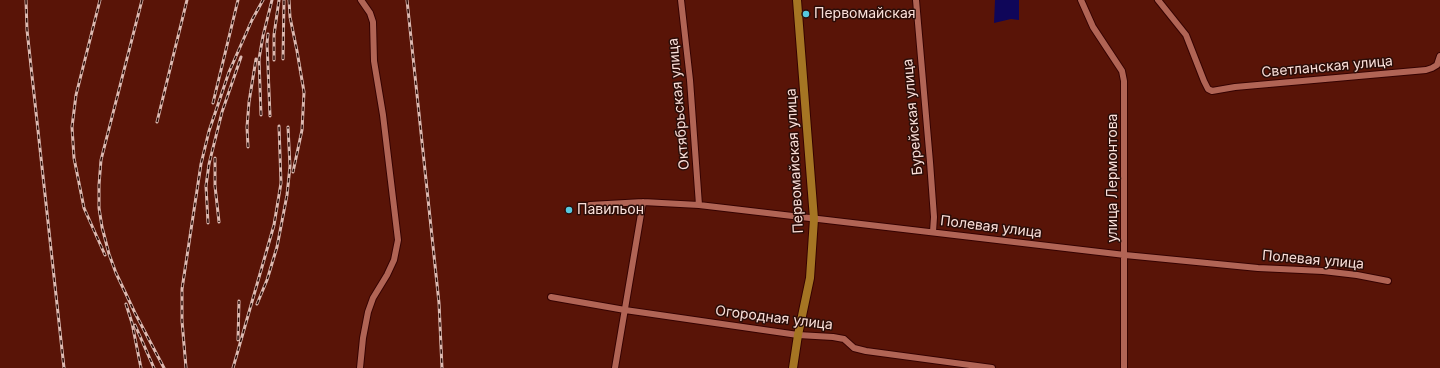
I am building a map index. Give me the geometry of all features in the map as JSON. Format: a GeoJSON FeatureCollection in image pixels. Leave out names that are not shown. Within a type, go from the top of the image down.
{"type":"FeatureCollection","features":[{"type":"Feature","properties":{"kind":"main road","name":"Первомайская улица"},"geometry":{"type":"LineString","coordinates":[[793,368],[798,335],[810,278],[814,219],[797,0]]}},
{"type":"Feature","properties":{"kind":"street"},"geometry":{"type":"LineString","coordinates":[[360,368],[363,338],[368,312],[373,298],[394,260],[398,240],[383,115],[374,61],[373,22],[370,13],[361,0]]}},
{"type":"Feature","properties":{"kind":"street","name":"Октябрьская улица"},"geometry":{"type":"LineString","coordinates":[[681,0],[690,80],[699,205]]}},
{"type":"Feature","properties":{"kind":"street","name":"Бурейская улица"},"geometry":{"type":"LineString","coordinates":[[916,0],[930,162],[934,217],[933,232]]}},
{"type":"Feature","properties":{"kind":"street","name":"улица Лермонтова"},"geometry":{"type":"LineString","coordinates":[[1080,0],[1093,27],[1120,66],[1124,76],[1124,368]]}},
{"type":"Feature","properties":{"kind":"street","name":"Светланская улица"},"geometry":{"type":"LineString","coordinates":[[1158,0],[1186,35],[1204,81],[1210,90],[1215,91],[1235,87],[1426,70],[1437,65],[1440,56]]}},
{"type":"Feature","properties":{"kind":"street"},"geometry":{"type":"LineString","coordinates":[[614,368],[643,202]]}},
{"type":"Feature","properties":{"kind":"street","name":"Полевая улица"},"geometry":{"type":"LineString","coordinates":[[590,205],[643,202],[699,205],[1125,254],[1258,268],[1330,272],[1388,281]]}},
{"type":"Feature","properties":{"kind":"street","name":"Огородная улица"},"geometry":{"type":"LineString","coordinates":[[551,297],[625,310],[798,335],[834,337],[844,339],[854,348],[866,351],[992,368]]}},
{"type":"Feature","properties":{"kind":"shaded area"},"geometry":{"type":"Polygon","coordinates":[[[995,0],[1019,0],[1019,20],[1011,19],[994,23],[995,0]]]}},
{"type":"Feature","properties":{"kind":"railway"},"geometry":{"type":"LineString","coordinates":[[26,0],[27,30],[64,368]]}},
{"type":"Feature","properties":{"kind":"railway"},"geometry":{"type":"LineString","coordinates":[[100,0],[76,95],[72,127],[74,158],[84,208],[105,255]]}},
{"type":"Feature","properties":{"kind":"railway"},"geometry":{"type":"LineString","coordinates":[[142,0],[101,160],[99,208],[109,254],[116,273],[164,368]]}},
{"type":"Feature","properties":{"kind":"railway"},"geometry":{"type":"LineString","coordinates":[[157,122],[187,0]]}},
{"type":"Feature","properties":{"kind":"railway"},"geometry":{"type":"LineString","coordinates":[[213,103],[238,0]]}},
{"type":"Feature","properties":{"kind":"railway"},"geometry":{"type":"LineString","coordinates":[[186,368],[182,321],[182,289],[201,164],[209,131],[229,72],[252,20],[263,0]]}},
{"type":"Feature","properties":{"kind":"railway"},"geometry":{"type":"LineString","coordinates":[[261,115],[259,59],[272,0]]}},
{"type":"Feature","properties":{"kind":"railway"},"geometry":{"type":"LineString","coordinates":[[274,60],[274,35],[279,0]]}},
{"type":"Feature","properties":{"kind":"railway"},"geometry":{"type":"LineString","coordinates":[[283,59],[284,0]]}},
{"type":"Feature","properties":{"kind":"railway"},"geometry":{"type":"LineString","coordinates":[[289,0],[290,17],[304,92],[302,130],[293,172]]}},
{"type":"Feature","properties":{"kind":"railway"},"geometry":{"type":"LineString","coordinates":[[407,0],[439,303],[442,368]]}},
{"type":"Feature","properties":{"kind":"railway"},"geometry":{"type":"LineString","coordinates":[[268,34],[267,43],[270,116]]}},
{"type":"Feature","properties":{"kind":"railway"},"geometry":{"type":"LineString","coordinates":[[208,223],[206,186],[209,164],[222,112],[241,57]]}},
{"type":"Feature","properties":{"kind":"railway"},"geometry":{"type":"LineString","coordinates":[[248,147],[247,127],[249,102],[256,59]]}},
{"type":"Feature","properties":{"kind":"railway"},"geometry":{"type":"LineString","coordinates":[[233,368],[274,225],[281,183],[279,126]]}},
{"type":"Feature","properties":{"kind":"railway"},"geometry":{"type":"LineString","coordinates":[[257,304],[267,280],[277,247],[287,195],[290,166],[288,127]]}},
{"type":"Feature","properties":{"kind":"railway"},"geometry":{"type":"LineString","coordinates":[[215,158],[215,186],[219,222]]}},
{"type":"Feature","properties":{"kind":"railway"},"geometry":{"type":"LineString","coordinates":[[238,340],[239,301]]}},
{"type":"Feature","properties":{"kind":"railway"},"geometry":{"type":"LineString","coordinates":[[126,304],[132,323],[141,368]]}},
{"type":"Feature","properties":{"kind":"railway"},"geometry":{"type":"LineString","coordinates":[[135,325],[154,368]]}},
{"type":"Feature","properties":{"kind":"place","name":"Первомайская"},"geometry":{"type":"Point","coordinates":[806,14]}},
{"type":"Feature","properties":{"kind":"place","name":"Павильон"},"geometry":{"type":"Point","coordinates":[569,210]}}]}
